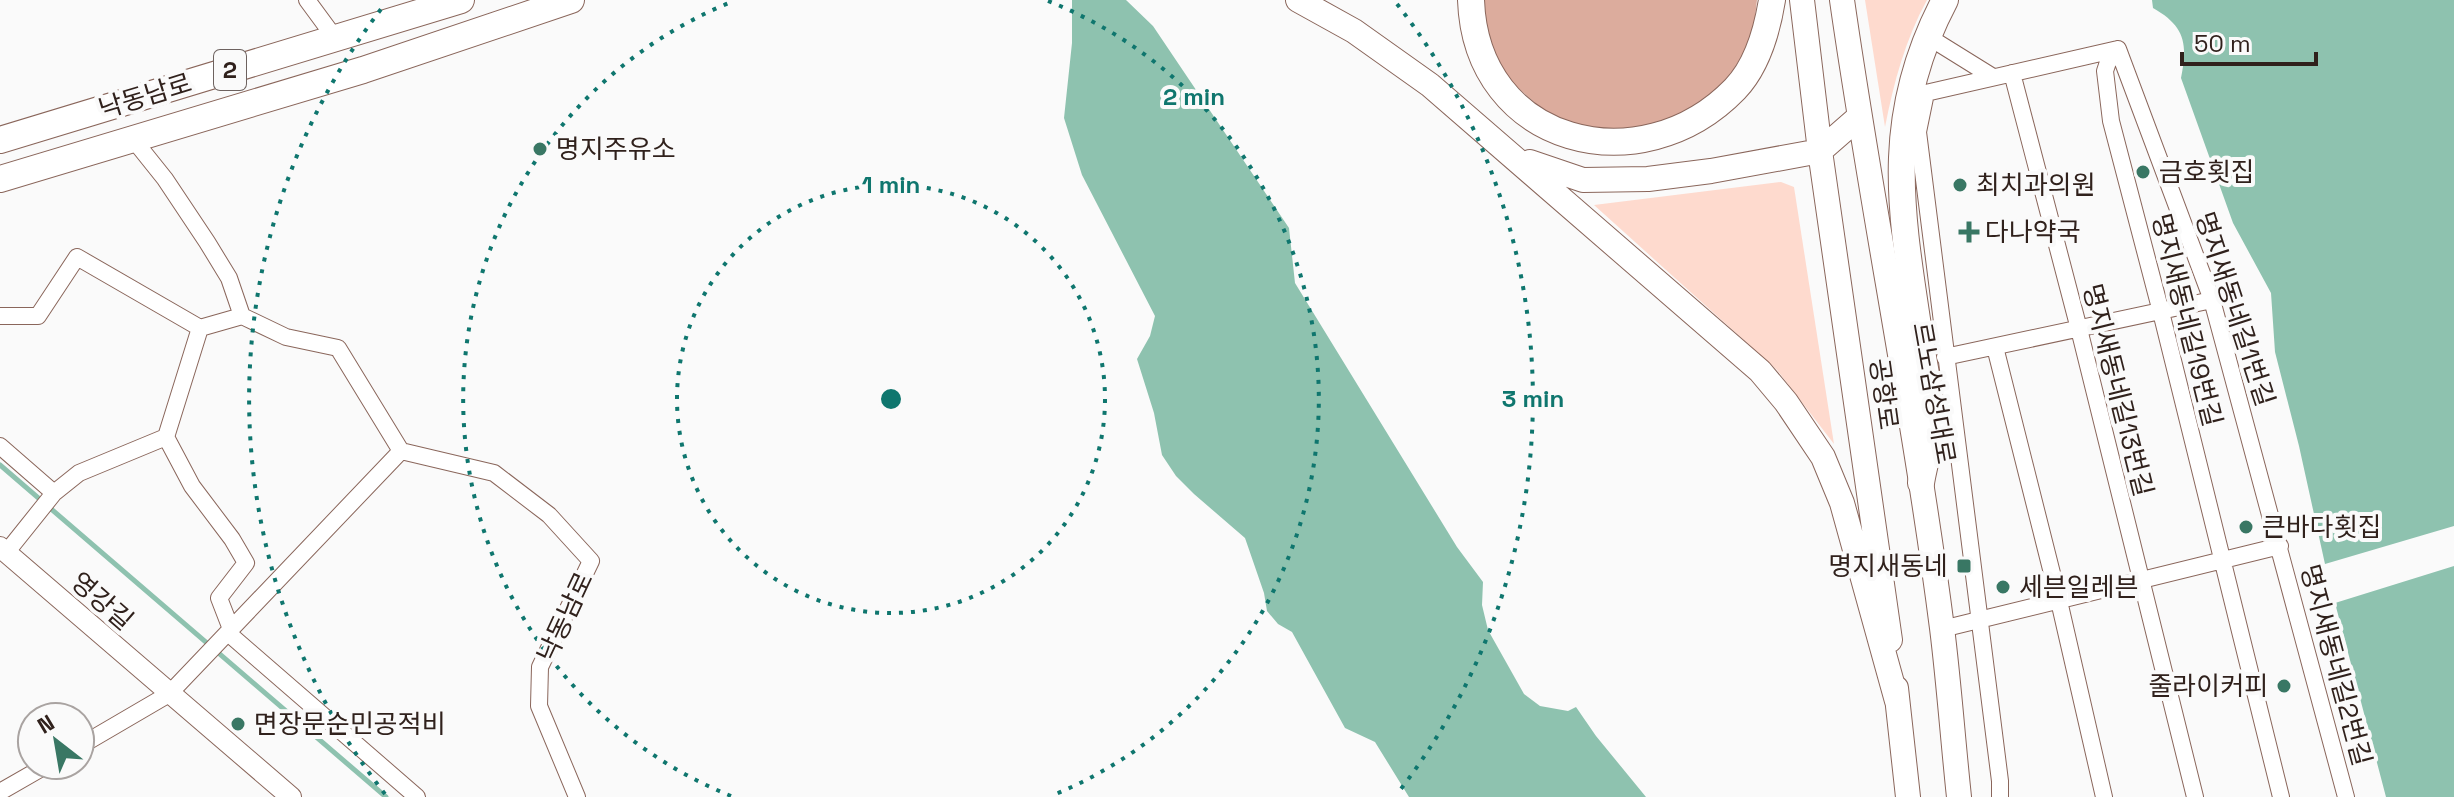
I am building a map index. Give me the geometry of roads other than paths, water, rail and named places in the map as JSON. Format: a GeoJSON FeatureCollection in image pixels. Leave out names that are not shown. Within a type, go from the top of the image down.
{"type":"FeatureCollection","features":[{"type":"Feature","properties":{"kind":"main road","name":"낙동남로"},"geometry":{"type":"LineString","coordinates":[[0,140],[461,0]]}},
{"type":"Feature","properties":{"kind":"main road","name":"낙동남로"},"geometry":{"type":"LineString","coordinates":[[0,179],[363,70],[571,0]]}},
{"type":"Feature","properties":{"kind":"main road"},"geometry":{"type":"LineString","coordinates":[[1298,0],[1354,31],[1430,85],[1760,371],[1786,402],[1823,457],[1842,503],[1897,701]]}},
{"type":"Feature","properties":{"kind":"main road"},"geometry":{"type":"LineString","coordinates":[[1471,0],[1472,23],[1479,52],[1493,80],[1509,99],[1530,117],[1553,129],[1580,138],[1621,143],[1649,139],[1680,128],[1710,111],[1737,87],[1756,57],[1768,26],[1772,0]]}},
{"type":"Feature","properties":{"kind":"main road","name":"공항로"},"geometry":{"type":"LineString","coordinates":[[1802,0],[1820,151],[1886,596],[1908,797]]}},
{"type":"Feature","properties":{"kind":"main road","name":"르노삼성대로"},"geometry":{"type":"LineString","coordinates":[[1842,0],[1921,483],[1942,629],[1959,797]]}},
{"type":"Feature","properties":{"kind":"main road"},"geometry":{"type":"LineString","coordinates":[[1921,483],[1932,420],[1901,210],[1900,175],[1927,36],[1945,0]]}},
{"type":"Feature","properties":{"kind":"main road"},"geometry":{"type":"LineString","coordinates":[[1516,158],[1583,180],[1648,179],[1820,151],[1859,117]]}},
{"type":"Feature","properties":{"kind":"street"},"geometry":{"type":"LineString","coordinates":[[307,0],[335,38]]}},
{"type":"Feature","properties":{"kind":"street"},"geometry":{"type":"LineString","coordinates":[[1927,36],[1993,77]]}},
{"type":"Feature","properties":{"kind":"street"},"geometry":{"type":"LineString","coordinates":[[2000,797],[1918,132],[1917,95],[2118,49]]}},
{"type":"Feature","properties":{"kind":"street","name":"명지새동네길1번길"},"geometry":{"type":"LineString","coordinates":[[2118,49],[2212,300],[2280,546]]}},
{"type":"Feature","properties":{"kind":"street","name":"명지새동네길19번길"},"geometry":{"type":"LineString","coordinates":[[2118,49],[2105,71],[2111,121],[2281,797]]}},
{"type":"Feature","properties":{"kind":"street","name":"명지새동네길13번길"},"geometry":{"type":"LineString","coordinates":[[2012,73],[2195,797]]}},
{"type":"Feature","properties":{"kind":"street","name":"낙동남로"},"geometry":{"type":"LineString","coordinates":[[133,139],[165,179],[229,278],[242,316]]}},
{"type":"Feature","properties":{"kind":"street"},"geometry":{"type":"LineString","coordinates":[[0,316],[38,316],[77,257],[200,328],[242,316],[286,337],[338,348],[401,451],[169,694],[96,737]]}},
{"type":"Feature","properties":{"kind":"street"},"geometry":{"type":"LineString","coordinates":[[1945,357],[2212,300]]}},
{"type":"Feature","properties":{"kind":"street"},"geometry":{"type":"LineString","coordinates":[[200,328],[166,437],[192,486],[246,563],[219,598],[229,631],[417,797]]}},
{"type":"Feature","properties":{"kind":"street"},"geometry":{"type":"LineString","coordinates":[[1995,347],[2059,601],[2104,797]]}},
{"type":"Feature","properties":{"kind":"street"},"geometry":{"type":"LineString","coordinates":[[3,550],[54,493],[79,473],[166,437]]}},
{"type":"Feature","properties":{"kind":"street"},"geometry":{"type":"LineString","coordinates":[[0,446],[54,493]]}},
{"type":"Feature","properties":{"kind":"street","name":"낙동남로"},"geometry":{"type":"LineString","coordinates":[[401,451],[494,473],[549,515],[591,561],[540,667],[539,706],[577,797]]}},
{"type":"Feature","properties":{"kind":"street"},"geometry":{"type":"LineString","coordinates":[[1942,629],[2280,546]]}},
{"type":"Feature","properties":{"kind":"street","name":"명지새동네길2번길"},"geometry":{"type":"LineString","coordinates":[[2280,546],[2346,797]]}},
{"type":"Feature","properties":{"kind":"street","name":"영강길"},"geometry":{"type":"LineString","coordinates":[[3,550],[291,797]]}},
{"type":"Feature","properties":{"kind":"street"},"geometry":{"type":"LineString","coordinates":[[0,792],[19,781]]}},
{"type":"Feature","properties":{"kind":"waterway"},"geometry":{"type":"LineString","coordinates":[[0,465],[386,797]]}},
{"type":"Feature","properties":{"kind":"place","name":"명지주유소"},"geometry":{"type":"Point","coordinates":[540,149]}},
{"type":"Feature","properties":{"kind":"place","name":"금호횟집"},"geometry":{"type":"Point","coordinates":[2143,172]}},
{"type":"Feature","properties":{"kind":"place","name":"최치과의원"},"geometry":{"type":"Point","coordinates":[1960,185]}},
{"type":"Feature","properties":{"kind":"place","name":"다나약국"},"geometry":{"type":"Point","coordinates":[1969,232]}},
{"type":"Feature","properties":{"kind":"place","name":"큰바다횟집"},"geometry":{"type":"Point","coordinates":[2246,527]}},
{"type":"Feature","properties":{"kind":"place","name":"명지새동네"},"geometry":{"type":"Point","coordinates":[1964,566]}},
{"type":"Feature","properties":{"kind":"place","name":"세븐일레븐"},"geometry":{"type":"Point","coordinates":[2003,587]}},
{"type":"Feature","properties":{"kind":"place","name":"줄라이커피"},"geometry":{"type":"Point","coordinates":[2284,686]}},
{"type":"Feature","properties":{"kind":"place","name":"면장문순민공적비"},"geometry":{"type":"Point","coordinates":[238,724]}}]}
